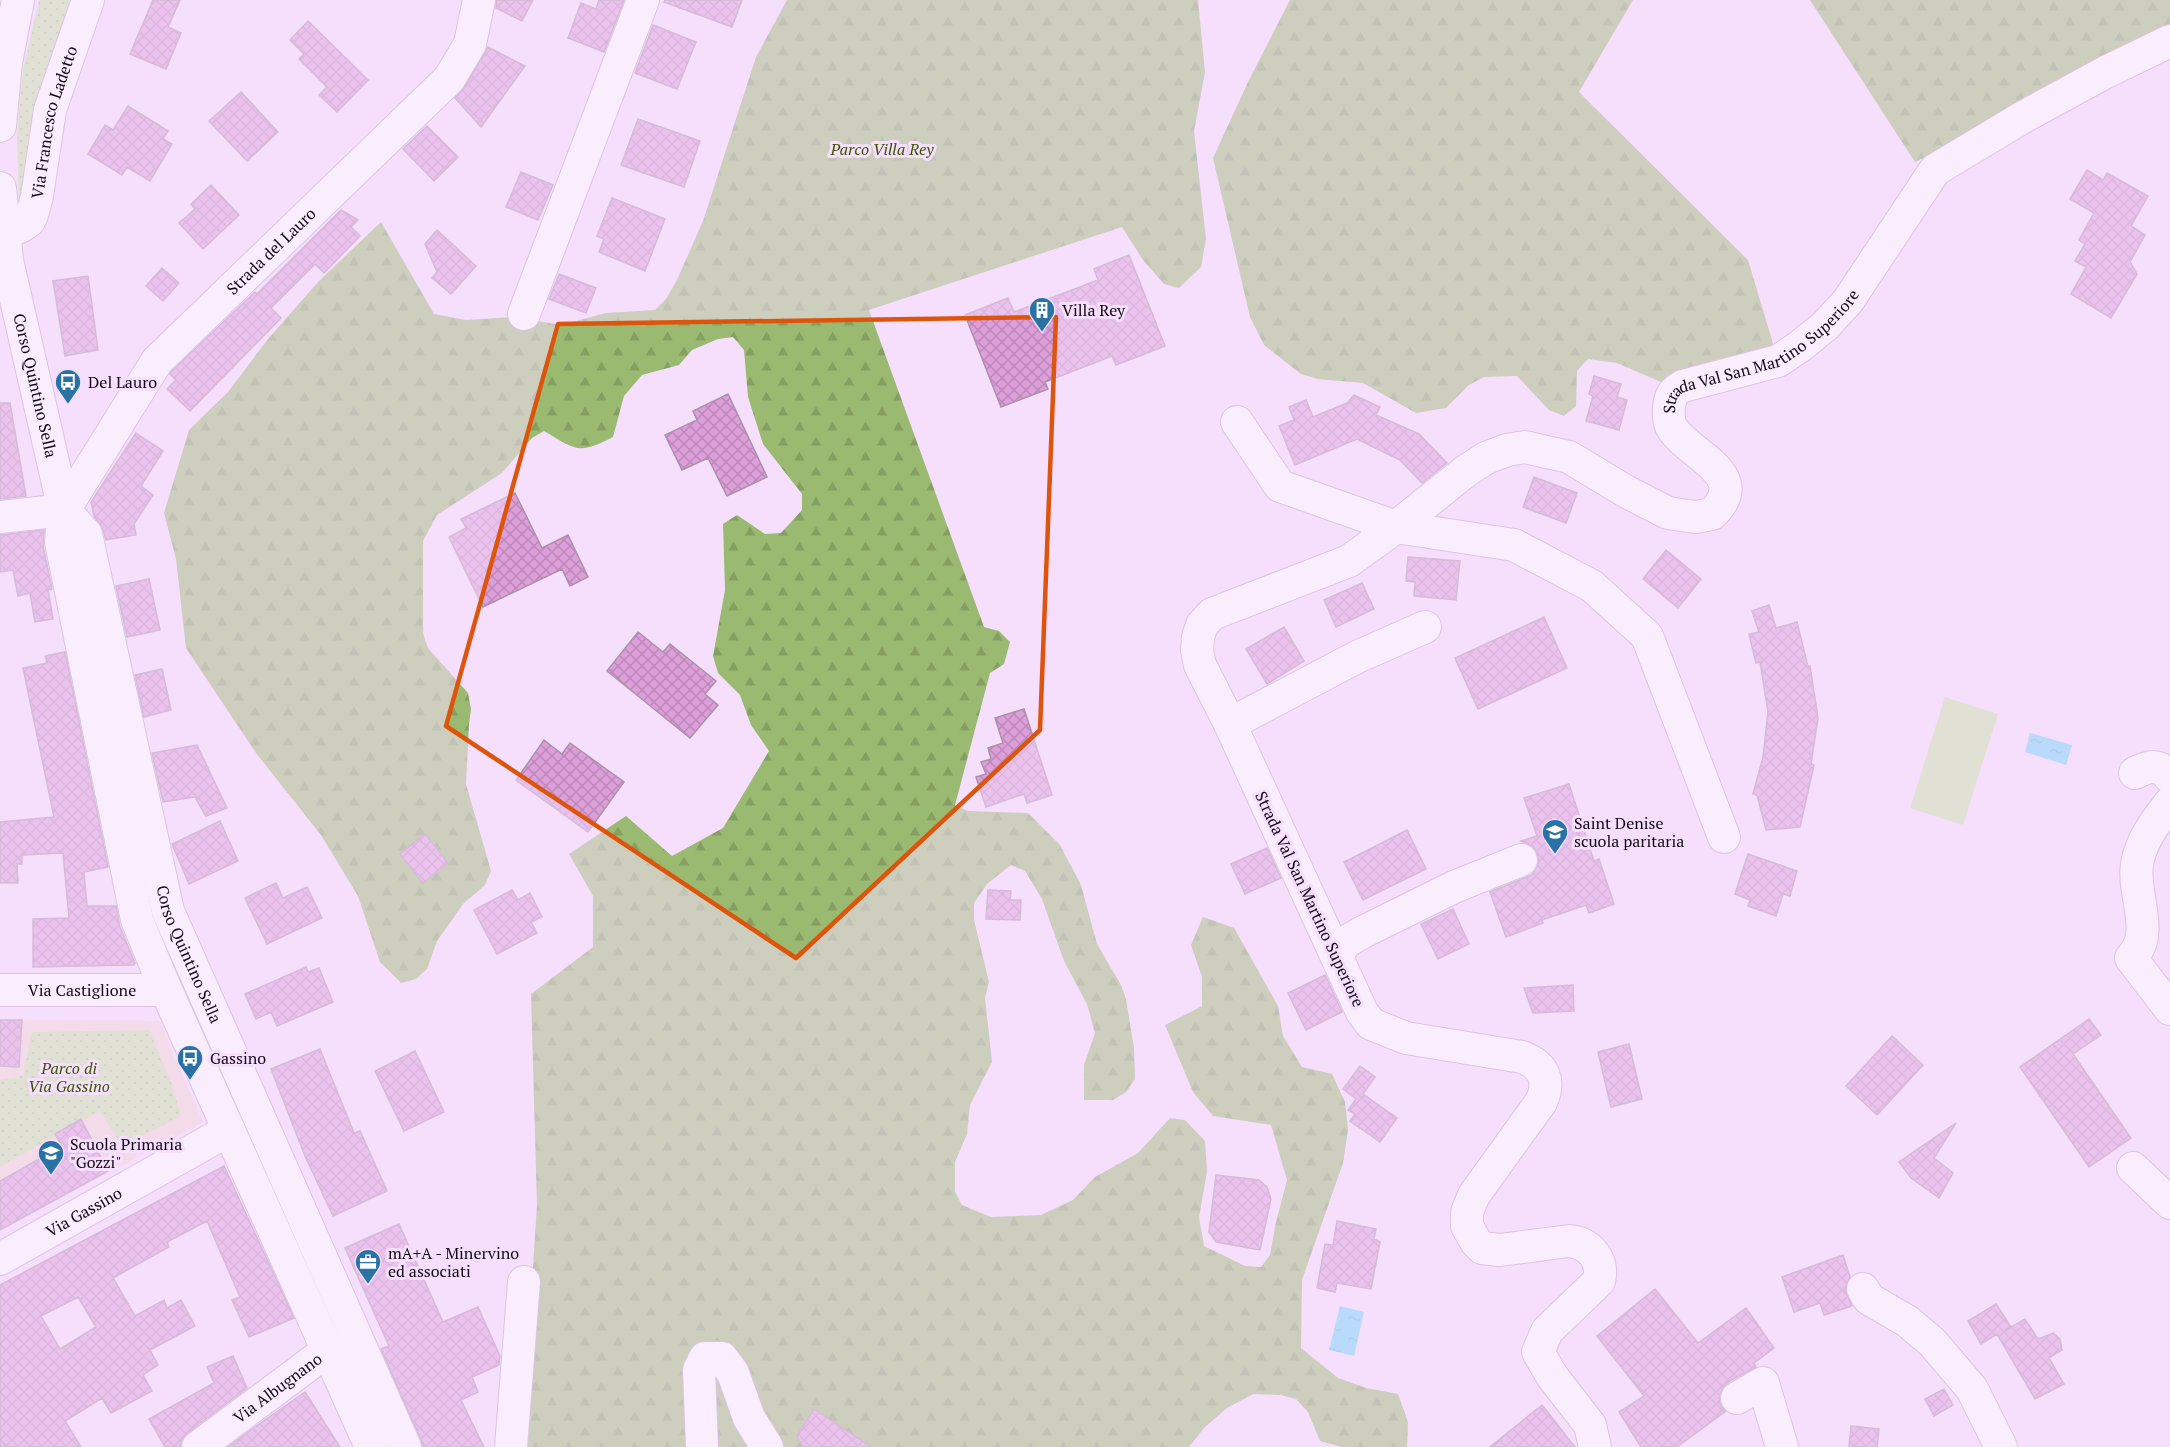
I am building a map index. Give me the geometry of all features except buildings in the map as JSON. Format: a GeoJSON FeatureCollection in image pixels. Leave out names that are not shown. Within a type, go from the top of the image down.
{"type":"FeatureCollection","features":[{"type":"Feature","properties":{"kind":"street"},"geometry":{"type":"LineString","coordinates":[[0,126],[6,63],[18,0]]}},
{"type":"Feature","properties":{"kind":"street","name":"Via Francesco Ladetto"},"geometry":{"type":"LineString","coordinates":[[4,229],[20,226],[29,221],[32,215],[50,110],[88,0]]}},
{"type":"Feature","properties":{"kind":"street","name":"Strada del Lauro"},"geometry":{"type":"LineString","coordinates":[[64,510],[157,361],[449,79],[470,44],[479,0]]}},
{"type":"Feature","properties":{"kind":"street"},"geometry":{"type":"LineString","coordinates":[[524,314],[643,0]]}},
{"type":"Feature","properties":{"kind":"street","name":"Strada Val San Martino Superiore"},"geometry":{"type":"LineString","coordinates":[[1595,1447],[1590,1425],[1552,1376],[1538,1352],[1547,1331],[1599,1281],[1601,1272],[1597,1258],[1586,1246],[1569,1240],[1489,1250],[1482,1248],[1476,1242],[1467,1226],[1467,1212],[1474,1195],[1541,1102],[1546,1092],[1545,1077],[1533,1061],[1406,1038],[1371,1024],[1362,1012],[1230,724],[1200,665],[1197,651],[1202,625],[1212,614],[1349,561],[1466,471],[1486,458],[1507,450],[1525,447],[1569,457],[1627,492],[1668,513],[1695,517],[1712,514],[1723,500],[1725,489],[1723,479],[1718,468],[1675,433],[1670,424],[1670,396],[1675,390],[1778,361],[1799,347],[1825,326],[1848,301],[1935,170],[2025,116],[2170,41]]}},
{"type":"Feature","properties":{"kind":"street","name":"Corso Quintino Sella"},"geometry":{"type":"LineString","coordinates":[[0,188],[7,260],[64,510],[61,542],[137,920],[166,990],[371,1447]]}},
{"type":"Feature","properties":{"kind":"street"},"geometry":{"type":"LineString","coordinates":[[1237,422],[1280,486],[1396,527],[1514,545],[1592,586],[1647,636],[1724,837]]}},
{"type":"Feature","properties":{"kind":"street"},"geometry":{"type":"LineString","coordinates":[[0,517],[64,510]]}},
{"type":"Feature","properties":{"kind":"street","name":"Corso Quintino Sella"},"geometry":{"type":"LineString","coordinates":[[64,510],[86,534],[168,911],[403,1446]]}},
{"type":"Feature","properties":{"kind":"street"},"geometry":{"type":"LineString","coordinates":[[1230,724],[1357,657],[1425,627]]}},
{"type":"Feature","properties":{"kind":"street"},"geometry":{"type":"LineString","coordinates":[[2135,773],[2148,766],[2164,770],[2170,777]]}},
{"type":"Feature","properties":{"kind":"street"},"geometry":{"type":"LineString","coordinates":[[2170,803],[2150,828],[2137,863],[2142,939],[2137,952],[2131,958],[2170,1009]]}},
{"type":"Feature","properties":{"kind":"street"},"geometry":{"type":"LineString","coordinates":[[1336,955],[1346,942],[1360,933],[1454,886],[1521,860]]}},
{"type":"Feature","properties":{"kind":"street","name":"Via Castiglione"},"geometry":{"type":"LineString","coordinates":[[0,990],[166,990]]}},
{"type":"Feature","properties":{"kind":"street","name":"Via Gassino"},"geometry":{"type":"LineString","coordinates":[[0,1258],[229,1130]]}},
{"type":"Feature","properties":{"kind":"street"},"geometry":{"type":"LineString","coordinates":[[2133,1168],[2170,1203]]}},
{"type":"Feature","properties":{"kind":"street"},"geometry":{"type":"LineString","coordinates":[[512,1447],[524,1282]]}},
{"type":"Feature","properties":{"kind":"street"},"geometry":{"type":"LineString","coordinates":[[1863,1289],[1869,1299],[1907,1321],[1939,1350],[1972,1389],[2001,1447]]}},
{"type":"Feature","properties":{"kind":"street","name":"Via Albugnano"},"geometry":{"type":"LineString","coordinates":[[198,1447],[327,1351]]}},
{"type":"Feature","properties":{"kind":"street"},"geometry":{"type":"LineString","coordinates":[[702,1447],[699,1370],[705,1358],[722,1358],[733,1372],[749,1418],[766,1447]]}},
{"type":"Feature","properties":{"kind":"street"},"geometry":{"type":"LineString","coordinates":[[1737,1398],[1763,1383],[1782,1447]]}},
{"type":"Feature","properties":{"kind":"highlighted area"},"geometry":{"type":"Polygon","coordinates":[[[1056,317],[1040,730],[796,958],[446,726],[558,324],[1056,317]]]}},
{"type":"Feature","properties":{"kind":"shaded area","name":"Scuola Primaria \"Gozzi\""},"geometry":{"type":"Polygon","coordinates":[[[0,1020],[159,1021],[203,1122],[0,1231],[0,1020]]]}},
{"type":"Feature","properties":{"kind":"green space"},"geometry":{"type":"Polygon","coordinates":[[[39,0],[71,0],[48,67],[26,186],[19,204],[17,134],[23,70],[39,0]]]}},
{"type":"Feature","properties":{"kind":"green space","name":"Parco Villa Rey"},"geometry":{"type":"Polygon","coordinates":[[[787,0],[1198,0],[1205,72],[1194,131],[1206,239],[1201,267],[1179,288],[1164,284],[1143,260],[1122,227],[869,310],[984,627],[999,631],[1010,642],[1004,664],[990,673],[955,805],[968,811],[1028,813],[1060,845],[1081,885],[1097,944],[1121,985],[1126,999],[1134,1048],[1135,1079],[1126,1092],[1113,1100],[1084,1100],[1084,1065],[1095,1033],[1087,1004],[1064,961],[1042,899],[1025,871],[1011,865],[987,884],[974,903],[974,920],[989,982],[985,998],[992,1062],[970,1105],[967,1134],[955,1162],[955,1192],[962,1205],[991,1217],[1041,1215],[1073,1200],[1095,1177],[1138,1153],[1170,1118],[1185,1120],[1205,1141],[1207,1172],[1199,1217],[1204,1246],[1245,1266],[1261,1267],[1270,1255],[1287,1180],[1271,1125],[1213,1116],[1193,1092],[1165,1025],[1202,1006],[1202,977],[1191,945],[1203,917],[1234,928],[1278,1006],[1283,1036],[1302,1067],[1332,1074],[1345,1102],[1348,1130],[1343,1163],[1302,1280],[1301,1348],[1338,1378],[1366,1388],[1398,1394],[1408,1422],[1407,1447],[1342,1447],[1320,1441],[1308,1412],[1296,1399],[1281,1395],[1253,1394],[1227,1408],[1204,1428],[1189,1447],[521,1447],[537,1205],[531,994],[593,947],[593,896],[569,854],[626,816],[672,856],[723,828],[769,751],[751,725],[740,695],[718,673],[713,656],[725,590],[723,524],[737,515],[765,534],[781,533],[802,510],[802,494],[763,444],[748,397],[744,350],[733,337],[718,339],[692,350],[679,365],[642,375],[624,396],[613,437],[592,446],[577,448],[544,431],[532,438],[502,473],[437,515],[423,541],[423,633],[428,648],[468,693],[471,709],[466,784],[491,871],[485,885],[463,904],[437,941],[427,969],[416,979],[401,983],[380,962],[358,896],[321,835],[256,753],[186,648],[176,559],[164,513],[189,430],[228,392],[268,339],[319,281],[381,222],[434,314],[466,320],[513,317],[561,325],[606,313],[655,310],[666,299],[677,280],[703,221],[756,57],[787,0]]]}},
{"type":"Feature","properties":{"kind":"green space"},"geometry":{"type":"Polygon","coordinates":[[[1290,0],[1633,0],[1579,92],[1748,260],[1774,347],[1675,375],[1661,382],[1617,363],[1588,359],[1577,371],[1576,406],[1564,416],[1549,410],[1517,376],[1484,377],[1469,385],[1446,408],[1416,413],[1363,383],[1318,379],[1301,374],[1264,345],[1250,317],[1213,158],[1248,82],[1290,0]]]}},
{"type":"Feature","properties":{"kind":"green space"},"geometry":{"type":"Polygon","coordinates":[[[1810,0],[2170,0],[2170,38],[1915,162],[1810,0]]]}},
{"type":"Feature","properties":{"kind":"green space"},"geometry":{"type":"Polygon","coordinates":[[[1945,697],[1998,714],[1963,825],[1910,808],[1945,697]]]}},
{"type":"Feature","properties":{"kind":"green space","name":"Parco di Via Gassino"},"geometry":{"type":"Polygon","coordinates":[[[149,1030],[172,1085],[181,1116],[122,1146],[100,1111],[0,1167],[0,1080],[23,1076],[32,1032],[149,1030]]]}},
{"type":"Feature","properties":{"kind":"water"},"geometry":{"type":"Polygon","coordinates":[[[2030,733],[2072,745],[2066,765],[2025,752],[2030,733]]]}},
{"type":"Feature","properties":{"kind":"water"},"geometry":{"type":"Polygon","coordinates":[[[1340,1306],[1364,1312],[1354,1356],[1329,1350],[1340,1306]]]}},
{"type":"Feature","properties":{"kind":"place","name":"Villa Rey"},"geometry":{"type":"Point","coordinates":[1042,333]}},
{"type":"Feature","properties":{"kind":"place","name":"Del Lauro"},"geometry":{"type":"Point","coordinates":[68,405]}},
{"type":"Feature","properties":{"kind":"place","name":"Saint Denise scuola paritaria"},"geometry":{"type":"Point","coordinates":[1555,855]}},
{"type":"Feature","properties":{"kind":"place","name":"Gassino"},"geometry":{"type":"Point","coordinates":[190,1081]}},
{"type":"Feature","properties":{"kind":"place","name":"Scuola Primaria \"Gozzi\""},"geometry":{"type":"Point","coordinates":[51,1176]}},
{"type":"Feature","properties":{"kind":"place","name":"mA+A - Minervino ed associati"},"geometry":{"type":"Point","coordinates":[368,1285]}}]}
